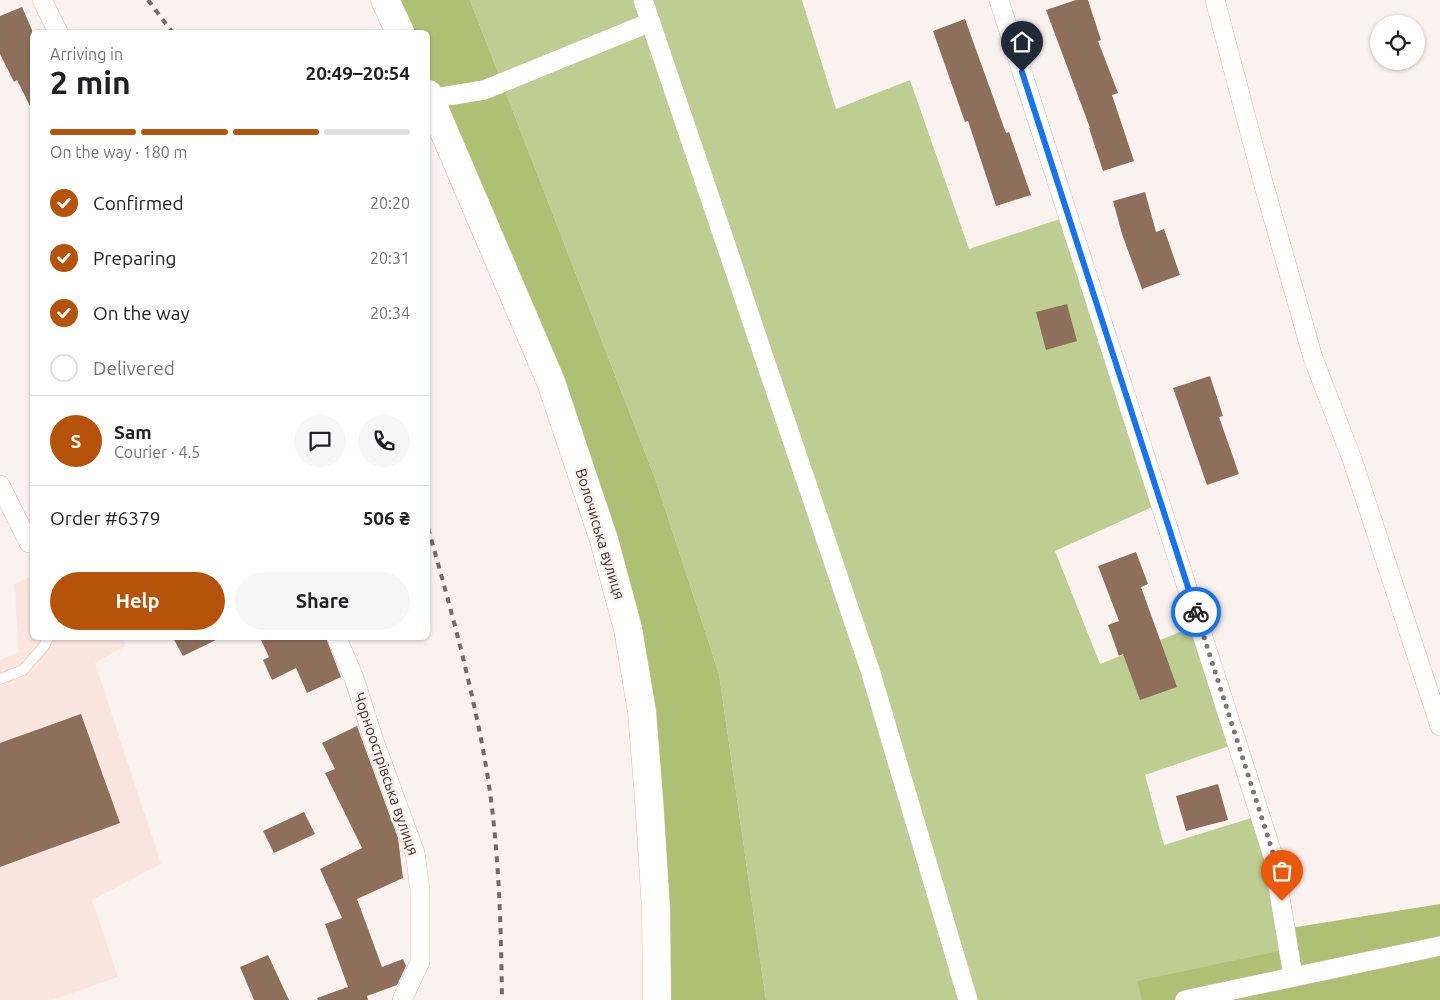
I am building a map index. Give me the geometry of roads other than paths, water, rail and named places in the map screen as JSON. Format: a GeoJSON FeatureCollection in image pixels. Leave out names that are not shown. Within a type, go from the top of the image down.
{"type":"FeatureCollection","features":[{"type":"Feature","properties":{"kind":"main road"},"geometry":{"type":"LineString","coordinates":[[385,0],[399,30]]}},
{"type":"Feature","properties":{"kind":"main road","name":"Волочиська вулиця"},"geometry":{"type":"LineString","coordinates":[[430,102],[551,382],[604,540],[628,629],[642,712],[649,789],[656,910],[657,1000]]}},
{"type":"Feature","properties":{"kind":"street"},"geometry":{"type":"LineString","coordinates":[[42,0],[57,30]]}},
{"type":"Feature","properties":{"kind":"street"},"geometry":{"type":"LineString","coordinates":[[643,0],[870,670],[968,1000]]}},
{"type":"Feature","properties":{"kind":"street"},"geometry":{"type":"LineString","coordinates":[[999,0],[1274,856],[1293,976]]}},
{"type":"Feature","properties":{"kind":"street"},"geometry":{"type":"LineString","coordinates":[[1215,0],[1263,182],[1313,358],[1352,459],[1440,726]]}},
{"type":"Feature","properties":{"kind":"street"},"geometry":{"type":"LineString","coordinates":[[430,97],[484,90],[651,22]]}},
{"type":"Feature","properties":{"kind":"street"},"geometry":{"type":"LineString","coordinates":[[0,485],[30,543]]}},
{"type":"Feature","properties":{"kind":"street","name":"Чорноострівська вулиця"},"geometry":{"type":"LineString","coordinates":[[338,640],[354,678],[374,741],[415,853],[420,890],[420,962],[402,1000]]}},
{"type":"Feature","properties":{"kind":"street"},"geometry":{"type":"LineString","coordinates":[[1185,1000],[1440,946]]}},
{"type":"Feature","properties":{"kind":"lane"},"geometry":{"type":"LineString","coordinates":[[0,680],[23,670],[47,640]]}},
{"type":"Feature","properties":{"kind":"railway"},"geometry":{"type":"LineString","coordinates":[[148,0],[170,30]]}},
{"type":"Feature","properties":{"kind":"railway"},"geometry":{"type":"LineString","coordinates":[[430,535],[468,680],[487,772],[497,857],[502,1000]]}}]}
